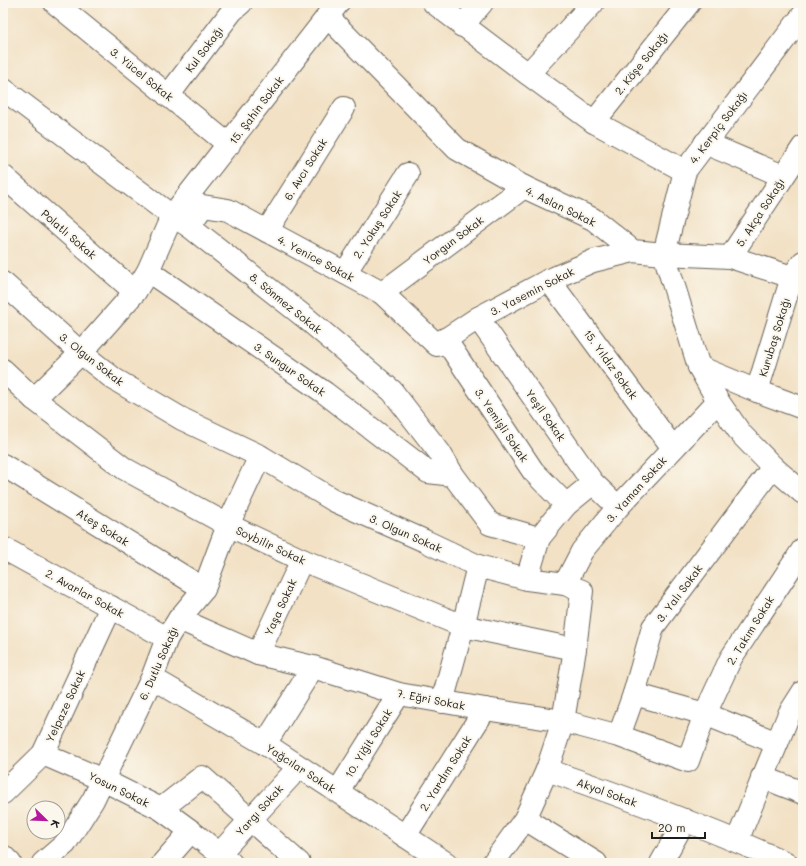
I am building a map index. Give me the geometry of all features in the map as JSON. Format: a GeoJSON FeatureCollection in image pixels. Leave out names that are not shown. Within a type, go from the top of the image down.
{"type":"FeatureCollection","features":[{"type":"Feature","properties":{"kind":"street","name":"3. Yücel Sokak"},"geometry":{"type":"LineString","coordinates":[[55,3],[229,145]]}},
{"type":"Feature","properties":{"kind":"street"},"geometry":{"type":"LineString","coordinates":[[434,3],[462,26],[594,122],[685,171]]}},
{"type":"Feature","properties":{"kind":"street"},"geometry":{"type":"LineString","coordinates":[[462,26],[482,3]]}},
{"type":"Feature","properties":{"kind":"street"},"geometry":{"type":"LineString","coordinates":[[528,74],[593,3]]}},
{"type":"Feature","properties":{"kind":"street","name":"2. Köşe Sokağı"},"geometry":{"type":"LineString","coordinates":[[594,122],[689,3]]}},
{"type":"Feature","properties":{"kind":"street","name":"Kul Sokağı"},"geometry":{"type":"LineString","coordinates":[[168,96],[232,6]]}},
{"type":"Feature","properties":{"kind":"street","name":"15. Şahin Sokak"},"geometry":{"type":"LineString","coordinates":[[181,221],[229,145],[332,10]]}},
{"type":"Feature","properties":{"kind":"street","name":"4. Aslan Sokak"},"geometry":{"type":"LineString","coordinates":[[332,10],[457,149],[524,187],[593,219],[633,252]]}},
{"type":"Feature","properties":{"kind":"street","name":"4. Kerpiç Sokağı"},"geometry":{"type":"LineString","coordinates":[[664,254],[685,171],[803,15]]}},
{"type":"Feature","properties":{"kind":"street","name":"8. Sönmez Sokak"},"geometry":{"type":"LineString","coordinates":[[3,89],[181,221],[306,318],[392,391],[440,453],[453,475],[490,524],[539,538]]}},
{"type":"Feature","properties":{"kind":"street","name":"6. Avcı Sokak"},"geometry":{"type":"LineString","coordinates":[[267,231],[344,108]]}},
{"type":"Feature","properties":{"kind":"street"},"geometry":{"type":"LineString","coordinates":[[705,143],[783,176]]}},
{"type":"Feature","properties":{"kind":"street","name":"5. Akça Sokağı"},"geometry":{"type":"LineString","coordinates":[[730,257],[803,147]]}},
{"type":"Feature","properties":{"kind":"street","name":"2. Yokuş Sokak"},"geometry":{"type":"LineString","coordinates":[[345,273],[408,174]]}},
{"type":"Feature","properties":{"kind":"street","name":"Polatlı Sokak"},"geometry":{"type":"LineString","coordinates":[[3,176],[134,292]]}},
{"type":"Feature","properties":{"kind":"street","name":"Yorgun Sokak"},"geometry":{"type":"LineString","coordinates":[[382,293],[524,187]]}},
{"type":"Feature","properties":{"kind":"street","name":"4. Yenice Sokak"},"geometry":{"type":"LineString","coordinates":[[181,221],[203,206],[228,210],[382,293],[441,342]]}},
{"type":"Feature","properties":{"kind":"street"},"geometry":{"type":"LineString","coordinates":[[34,399],[81,353],[134,292],[181,221]]}},
{"type":"Feature","properties":{"kind":"street"},"geometry":{"type":"LineString","coordinates":[[633,252],[730,257],[799,274]]}},
{"type":"Feature","properties":{"kind":"street","name":"3. Yasemin Sokak"},"geometry":{"type":"LineString","coordinates":[[441,342],[478,318],[549,280],[593,261],[633,252]]}},
{"type":"Feature","properties":{"kind":"street"},"geometry":{"type":"LineString","coordinates":[[664,254],[699,367],[718,401],[741,434],[773,467],[803,493]]}},
{"type":"Feature","properties":{"kind":"street","name":"3. Sungur Sokak"},"geometry":{"type":"LineString","coordinates":[[148,271],[325,393],[428,472],[453,475]]}},
{"type":"Feature","properties":{"kind":"street","name":"Kurubaş Sokağı"},"geometry":{"type":"LineString","coordinates":[[757,391],[799,274]]}},
{"type":"Feature","properties":{"kind":"street","name":"15. Yıldız Sokak"},"geometry":{"type":"LineString","coordinates":[[549,280],[673,448]]}},
{"type":"Feature","properties":{"kind":"street","name":"3. Olgun Sokak"},"geometry":{"type":"LineString","coordinates":[[3,283],[81,353],[114,379],[182,419],[260,456],[335,501],[478,566],[527,578],[565,584],[582,591],[564,721],[548,770],[524,819],[492,863]]}},
{"type":"Feature","properties":{"kind":"street","name":"Yeşil Sokak"},"geometry":{"type":"LineString","coordinates":[[478,318],[593,483],[618,507]]}},
{"type":"Feature","properties":{"kind":"street","name":"3. Yemişli Sokak"},"geometry":{"type":"LineString","coordinates":[[441,342],[533,471],[566,505]]}},
{"type":"Feature","properties":{"kind":"street"},"geometry":{"type":"LineString","coordinates":[[699,367],[803,408]]}},
{"type":"Feature","properties":{"kind":"street","name":"Soybilir Sokak"},"geometry":{"type":"LineString","coordinates":[[3,370],[34,399],[125,469],[228,525],[302,560],[463,626],[575,649]]}},
{"type":"Feature","properties":{"kind":"street","name":"3. Yaman Sokak"},"geometry":{"type":"LineString","coordinates":[[565,584],[582,551],[618,507],[718,401]]}},
{"type":"Feature","properties":{"kind":"street","name":"6. Dutlu Sokağı"},"geometry":{"type":"LineString","coordinates":[[43,863],[65,844],[93,800],[152,678],[167,638],[178,619],[204,589],[228,525],[260,456]]}},
{"type":"Feature","properties":{"kind":"street","name":"Ateş Sokak"},"geometry":{"type":"LineString","coordinates":[[3,464],[204,589]]}},
{"type":"Feature","properties":{"kind":"street","name":"3. Yalı Sokak"},"geometry":{"type":"LineString","coordinates":[[619,736],[634,694],[653,627],[773,467]]}},
{"type":"Feature","properties":{"kind":"street"},"geometry":{"type":"LineString","coordinates":[[527,578],[539,538],[566,505],[593,483]]}},
{"type":"Feature","properties":{"kind":"street","name":"2. Avarlar Sokak"},"geometry":{"type":"LineString","coordinates":[[3,548],[167,638]]}},
{"type":"Feature","properties":{"kind":"street","name":"2. Takım Sokak"},"geometry":{"type":"LineString","coordinates":[[688,761],[705,714],[731,658],[803,549]]}},
{"type":"Feature","properties":{"kind":"street","name":"Yaşa Sokak"},"geometry":{"type":"LineString","coordinates":[[258,654],[302,560]]}},
{"type":"Feature","properties":{"kind":"street"},"geometry":{"type":"LineString","coordinates":[[442,702],[478,566]]}},
{"type":"Feature","properties":{"kind":"street","name":"Yelpaze Sokak"},"geometry":{"type":"LineString","coordinates":[[3,793],[43,754],[111,607]]}},
{"type":"Feature","properties":{"kind":"street","name":"7. Eğri Sokak"},"geometry":{"type":"LineString","coordinates":[[178,619],[258,654],[312,666],[399,694],[564,721],[619,736],[688,761]]}},
{"type":"Feature","properties":{"kind":"street"},"geometry":{"type":"LineString","coordinates":[[264,744],[312,666]]}},
{"type":"Feature","properties":{"kind":"street","name":"Yağcılar Sokak"},"geometry":{"type":"LineString","coordinates":[[152,678],[264,744],[446,863]]}},
{"type":"Feature","properties":{"kind":"street"},"geometry":{"type":"LineString","coordinates":[[736,841],[777,742],[796,717],[803,692]]}},
{"type":"Feature","properties":{"kind":"street","name":"10. Yiğit Sokak"},"geometry":{"type":"LineString","coordinates":[[338,791],[399,694]]}},
{"type":"Feature","properties":{"kind":"street"},"geometry":{"type":"LineString","coordinates":[[634,694],[705,714],[777,742]]}},
{"type":"Feature","properties":{"kind":"street","name":"2. Yardım Sokak"},"geometry":{"type":"LineString","coordinates":[[405,836],[485,709]]}},
{"type":"Feature","properties":{"kind":"street","name":"Yosun Sokak"},"geometry":{"type":"LineString","coordinates":[[43,754],[103,780],[161,809],[202,777],[299,863]]}},
{"type":"Feature","properties":{"kind":"street","name":"Yargı Sokak"},"geometry":{"type":"LineString","coordinates":[[161,809],[225,858],[251,819],[299,767]]}},
{"type":"Feature","properties":{"kind":"street","name":"Akyol Sokak"},"geometry":{"type":"LineString","coordinates":[[548,770],[685,820],[736,841],[753,856],[786,863]]}},
{"type":"Feature","properties":{"kind":"street"},"geometry":{"type":"LineString","coordinates":[[762,777],[803,793]]}},
{"type":"Feature","properties":{"kind":"street"},"geometry":{"type":"LineString","coordinates":[[524,819],[596,863]]}},
{"type":"Feature","properties":{"kind":"street"},"geometry":{"type":"LineString","coordinates":[[661,863],[685,820]]}},
{"type":"Feature","properties":{"kind":"street"},"geometry":{"type":"LineString","coordinates":[[164,863],[191,831]]}},
{"type":"Feature","properties":{"kind":"street"},"geometry":{"type":"LineString","coordinates":[[3,856],[10,863]]}}]}
